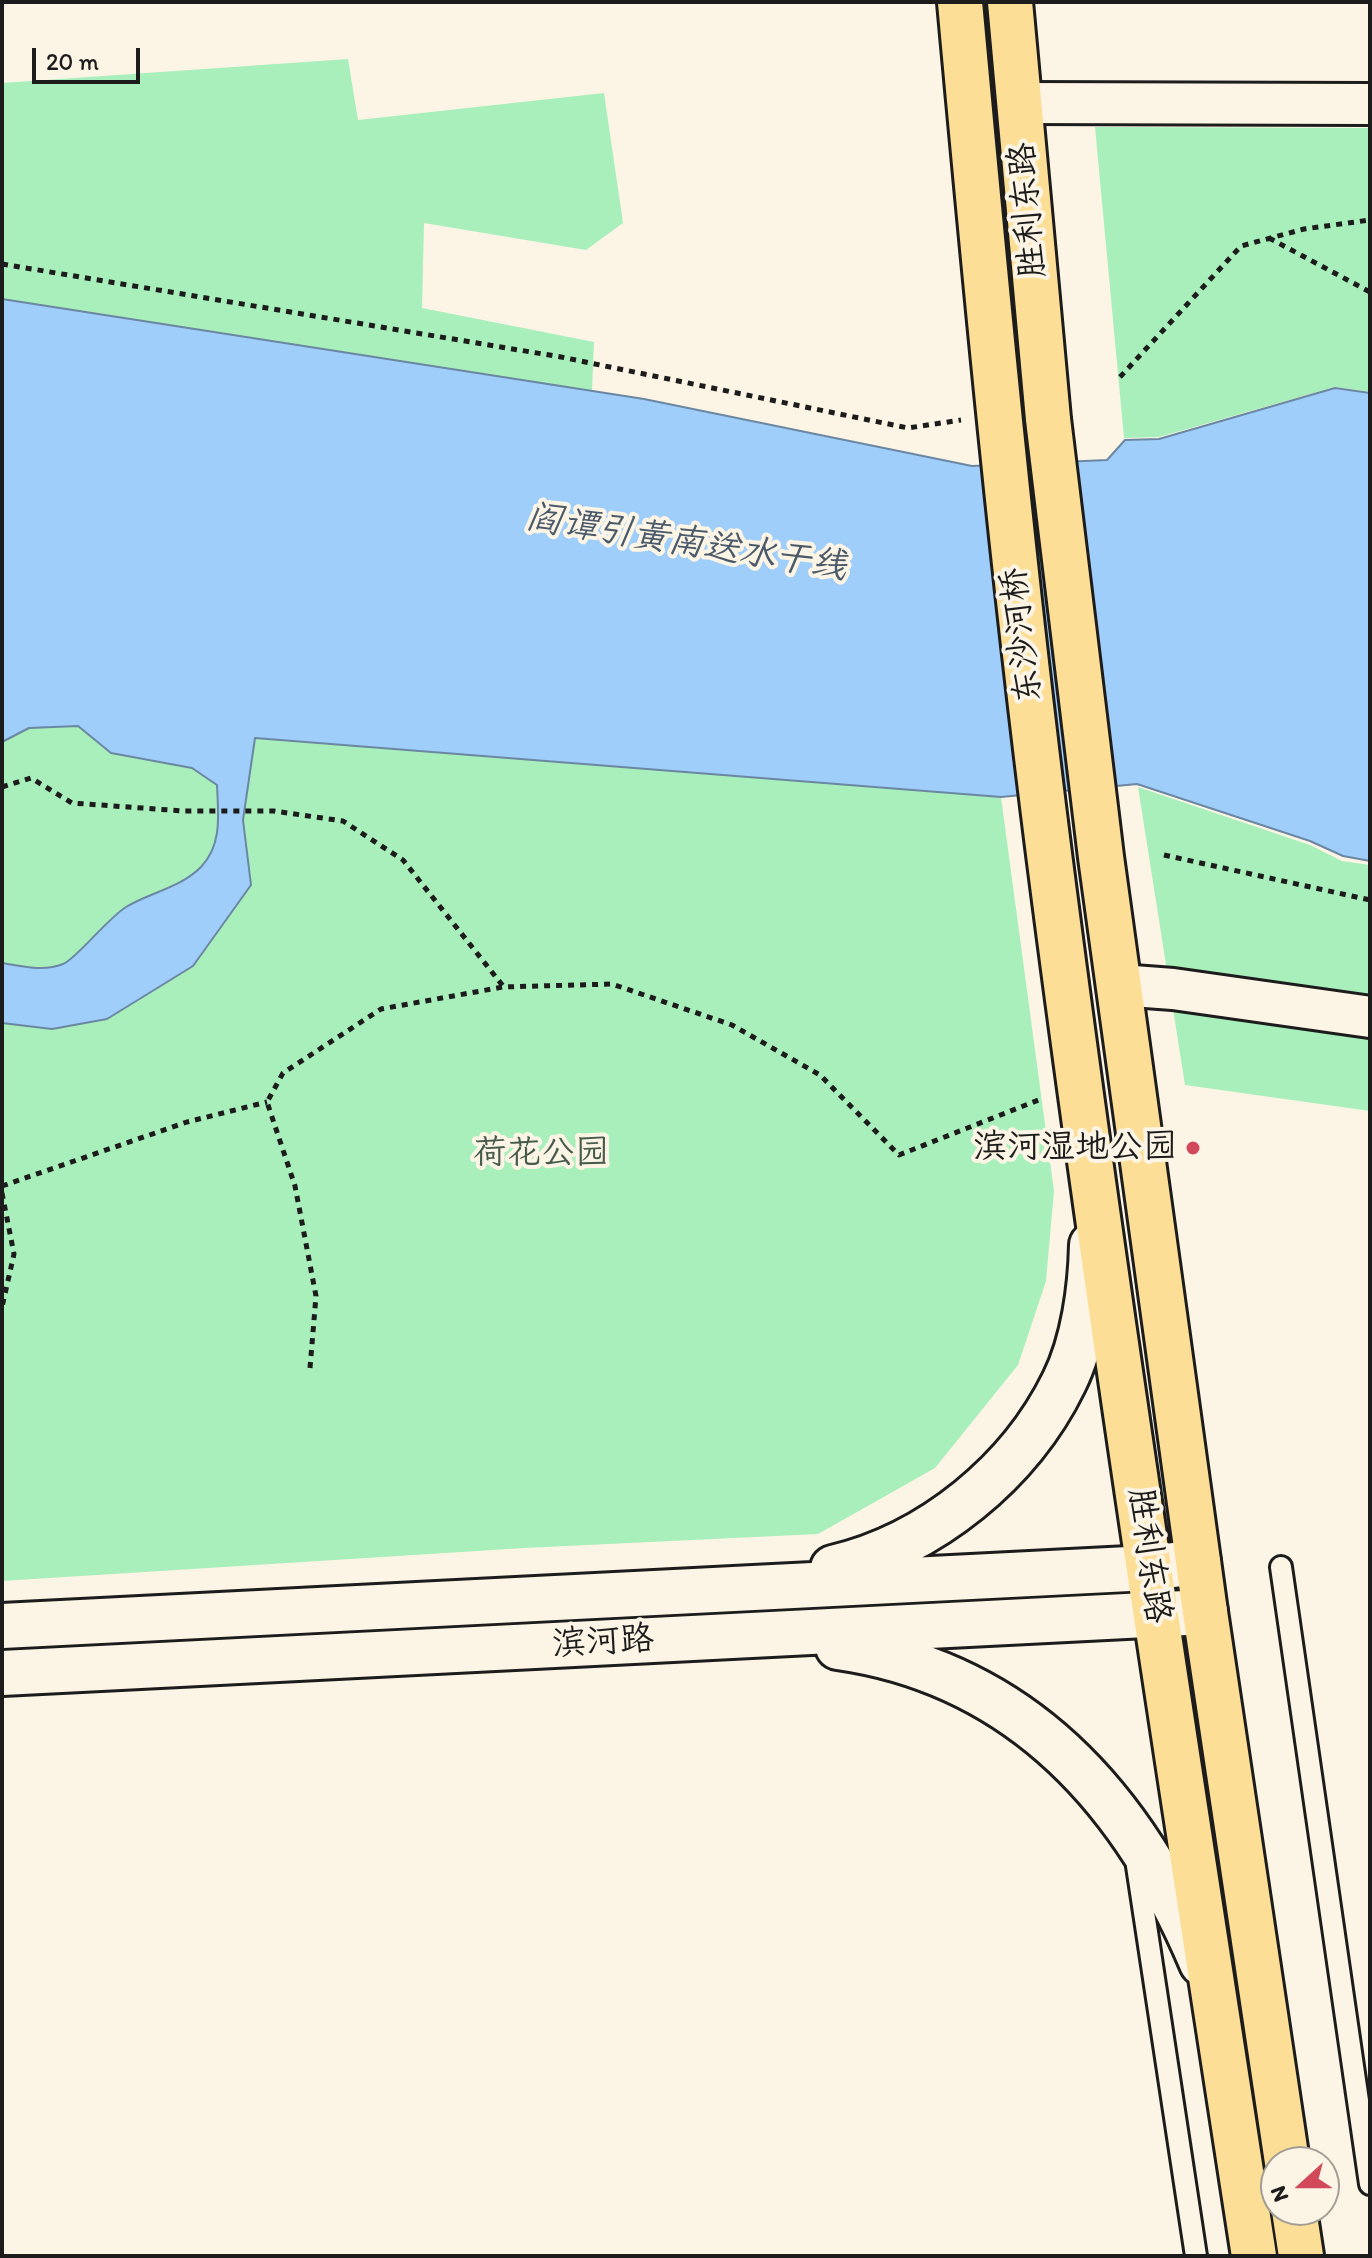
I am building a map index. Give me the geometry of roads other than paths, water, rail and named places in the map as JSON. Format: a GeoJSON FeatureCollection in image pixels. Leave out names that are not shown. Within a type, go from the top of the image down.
{"type":"FeatureCollection","features":[{"type":"Feature","properties":{"kind":"main road","name":"胜利东路"},"geometry":{"type":"LineString","coordinates":[[960,2],[997,414]]}},
{"type":"Feature","properties":{"kind":"main road","name":"胜利东路"},"geometry":{"type":"LineString","coordinates":[[1010,2],[1048,419]]}},
{"type":"Feature","properties":{"kind":"main road","name":"东沙河桥"},"geometry":{"type":"LineString","coordinates":[[997,414],[1049,855]]}},
{"type":"Feature","properties":{"kind":"main road","name":"东沙河桥"},"geometry":{"type":"LineString","coordinates":[[1048,419],[1101,857]]}},
{"type":"Feature","properties":{"kind":"main road","name":"胜利东路"},"geometry":{"type":"LineString","coordinates":[[1049,855],[1156,1616],[1254,2256]]}},
{"type":"Feature","properties":{"kind":"main road","name":"胜利东路"},"geometry":{"type":"LineString","coordinates":[[1101,857],[1205,1612],[1285,2146]]}},
{"type":"Feature","properties":{"kind":"main road"},"geometry":{"type":"LineString","coordinates":[[756,1587],[862,1561],[911,1541],[956,1512],[1016,1454],[1065,1381],[1091,1293],[1095,1182]]}},
{"type":"Feature","properties":{"kind":"main road","name":"滨河路"},"geometry":{"type":"LineString","coordinates":[[2,1626],[1149,1568],[1198,1562]]}},
{"type":"Feature","properties":{"kind":"main road","name":"滨河路"},"geometry":{"type":"LineString","coordinates":[[2,1673],[1205,1612]]}},
{"type":"Feature","properties":{"kind":"main road"},"geometry":{"type":"LineString","coordinates":[[756,1636],[862,1651],[936,1671],[1018,1714],[1084,1771],[1132,1835],[1184,1920],[1212,1986]]}},
{"type":"Feature","properties":{"kind":"main road"},"geometry":{"type":"LineString","coordinates":[[1296,2226],[1301,2256]]}},
{"type":"Feature","properties":{"kind":"street"},"geometry":{"type":"LineString","coordinates":[[1020,103],[1370,104]]}},
{"type":"Feature","properties":{"kind":"street"},"geometry":{"type":"LineString","coordinates":[[1119,985],[1173,989],[1370,1017]]}},
{"type":"Feature","properties":{"kind":"lane"},"geometry":{"type":"LineString","coordinates":[[1281,1567],[1370,2184]]}},
{"type":"Feature","properties":{"kind":"lane"},"geometry":{"type":"LineString","coordinates":[[1132,1835],[1196,2256]]}},
{"type":"Feature","properties":{"kind":"water","name":"阎谭引黄南送水干线"},"geometry":{"type":"Polygon","coordinates":[[[2,299],[644,399],[972,466],[1107,460],[1125,440],[1159,439],[1335,388],[1370,393],[1370,861],[1343,856],[1310,841],[1137,784],[1001,797],[255,738],[243,820],[251,885],[193,966],[107,1019],[52,1029],[2,1023],[2,963],[40,968],[68,961],[126,907],[175,885],[201,867],[213,848],[218,817],[217,785],[192,768],[111,753],[78,726],[29,728],[2,742],[2,299]]]}},
{"type":"Feature","properties":{"kind":"place","name":"滨河湿地公园"},"geometry":{"type":"Point","coordinates":[1193,1148]}},
{"type":"Feature","properties":{"kind":"park label","name":"荷花公园"},"geometry":{"type":"Point","coordinates":[541,1154]}}]}
